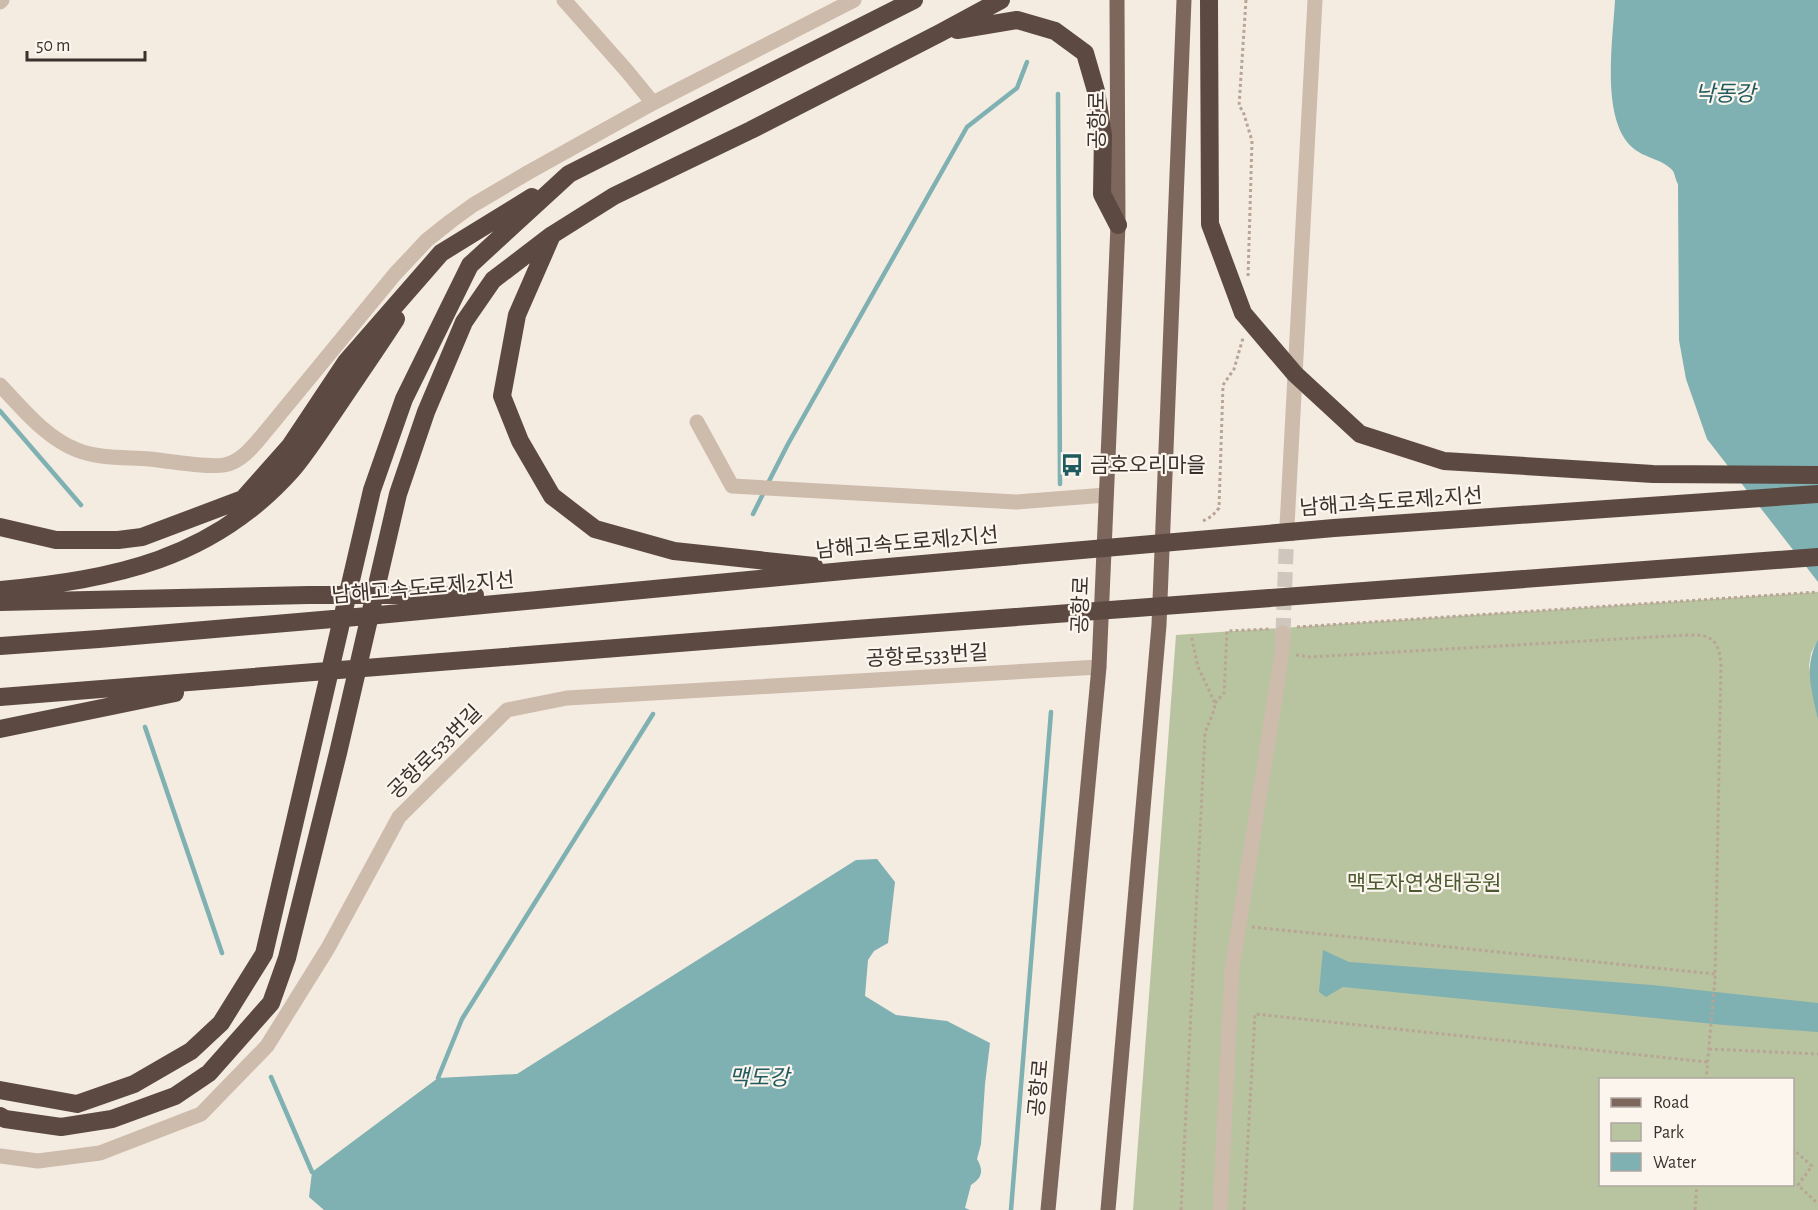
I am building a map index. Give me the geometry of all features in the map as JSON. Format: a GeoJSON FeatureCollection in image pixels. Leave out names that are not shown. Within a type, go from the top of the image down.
{"type":"FeatureCollection","features":[{"type":"Feature","properties":{"kind":"highway"},"geometry":{"type":"LineString","coordinates":[[0,1116],[5,1119],[61,1127],[112,1119],[175,1096],[209,1073],[272,1003],[287,958],[338,753],[398,494],[426,412],[464,322],[493,280],[552,235],[614,196],[751,130],[1001,0]]}},
{"type":"Feature","properties":{"kind":"highway"},"geometry":{"type":"LineString","coordinates":[[1209,0],[1210,224],[1243,313],[1295,375],[1360,434],[1444,461],[1653,474],[1818,475]]}},
{"type":"Feature","properties":{"kind":"highway"},"geometry":{"type":"LineString","coordinates":[[0,527],[56,540],[118,540],[142,537],[243,499],[290,446],[346,362],[441,253],[569,174],[900,4]]}},
{"type":"Feature","properties":{"kind":"highway"},"geometry":{"type":"LineString","coordinates":[[940,33],[1017,20],[1056,31],[1085,53],[1096,91],[1103,135],[1102,194],[1118,225]]}},
{"type":"Feature","properties":{"kind":"highway"},"geometry":{"type":"LineString","coordinates":[[0,1090],[77,1104],[134,1084],[191,1051],[221,1023],[264,954],[372,490],[404,399],[470,265],[569,174]]}},
{"type":"Feature","properties":{"kind":"highway"},"geometry":{"type":"LineString","coordinates":[[552,235],[517,315],[502,396],[520,441],[552,496],[595,529],[674,551],[854,570]]}},
{"type":"Feature","properties":{"kind":"highway"},"geometry":{"type":"LineString","coordinates":[[0,590],[74,581],[154,563],[192,547],[232,523],[267,495],[292,469],[315,439],[441,253]]}},
{"type":"Feature","properties":{"kind":"highway","name":"남해고속도로제2지선"},"geometry":{"type":"LineString","coordinates":[[0,646],[123,637],[1334,528],[1818,494]]}},
{"type":"Feature","properties":{"kind":"highway"},"geometry":{"type":"LineString","coordinates":[[0,697],[856,629],[1818,557]]}},
{"type":"Feature","properties":{"kind":"highway"},"geometry":{"type":"LineString","coordinates":[[0,602],[309,595],[588,595]]}},
{"type":"Feature","properties":{"kind":"highway"},"geometry":{"type":"LineString","coordinates":[[0,729],[250,678]]}},
{"type":"Feature","properties":{"kind":"main road","name":"공항로"},"geometry":{"type":"LineString","coordinates":[[1048,1210],[1099,667],[1118,225],[1117,0]]}},
{"type":"Feature","properties":{"kind":"main road"},"geometry":{"type":"LineString","coordinates":[[1108,1210],[1159,625],[1184,0]]}},
{"type":"Feature","properties":{"kind":"street"},"geometry":{"type":"LineString","coordinates":[[564,0],[653,103]]}},
{"type":"Feature","properties":{"kind":"street"},"geometry":{"type":"LineString","coordinates":[[0,385],[36,423],[60,441],[77,450],[96,455],[224,465],[247,453],[395,273],[435,234],[466,210],[653,103],[854,0]]}},
{"type":"Feature","properties":{"kind":"street"},"geometry":{"type":"LineString","coordinates":[[1287,526],[1315,0]]}},
{"type":"Feature","properties":{"kind":"street"},"geometry":{"type":"LineString","coordinates":[[697,422],[732,486],[1016,502],[1106,495]]}},
{"type":"Feature","properties":{"kind":"street"},"geometry":{"type":"LineString","coordinates":[[1220,1210],[1232,969],[1282,653],[1283,633]]}},
{"type":"Feature","properties":{"kind":"street","name":"공항로533번길"},"geometry":{"type":"LineString","coordinates":[[0,1156],[38,1161],[100,1154],[201,1114],[267,1046],[328,948],[399,817],[507,710],[567,698],[1099,667]]}},
{"type":"Feature","properties":{"kind":"path"},"geometry":{"type":"LineString","coordinates":[[1359,623],[1818,592]]}},
{"type":"Feature","properties":{"kind":"path"},"geometry":{"type":"LineString","coordinates":[[1282,653],[1310,657],[1702,634],[1714,641],[1720,652],[1721,664],[1715,977],[1706,1078]]}},
{"type":"Feature","properties":{"kind":"path"},"geometry":{"type":"LineString","coordinates":[[1181,1210],[1205,733],[1208,720],[1215,708],[1215,703],[1198,667],[1191,635]]}},
{"type":"Feature","properties":{"kind":"path"},"geometry":{"type":"LineString","coordinates":[[1239,926],[1715,977]]}},
{"type":"Feature","properties":{"kind":"path"},"geometry":{"type":"LineString","coordinates":[[1244,1210],[1255,1014],[1707,1062]]}},
{"type":"Feature","properties":{"kind":"path"},"geometry":{"type":"LineString","coordinates":[[1708,1049],[1818,1054]]}},
{"type":"Feature","properties":{"kind":"path"},"geometry":{"type":"LineString","coordinates":[[1794,1150],[1812,1166],[1798,1185],[1818,1204]]}},
{"type":"Feature","properties":{"kind":"path"},"geometry":{"type":"LineString","coordinates":[[1695,1210],[1697,1186]]}},
{"type":"Feature","properties":{"kind":"green space","name":"맥도자연생태공원"},"geometry":{"type":"Polygon","coordinates":[[[1818,592],[1818,639],[1811,653],[1809,666],[1818,721],[1818,1210],[1133,1210],[1176,635],[1818,592]]]}},
{"type":"Feature","properties":{"kind":"water","name":"낙동강"},"geometry":{"type":"Polygon","coordinates":[[[1615,0],[1818,0],[1818,582],[1707,439],[1686,379],[1679,340],[1678,184],[1669,167],[1633,148],[1623,135],[1616,119],[1611,78],[1615,0]]]}},
{"type":"Feature","properties":{"kind":"water"},"geometry":{"type":"Polygon","coordinates":[[[1818,639],[1818,721],[1811,689],[1810,670],[1813,650],[1818,639]]]}},
{"type":"Feature","properties":{"kind":"water","name":"맥도강"},"geometry":{"type":"Polygon","coordinates":[[[877,859],[895,882],[888,943],[874,951],[868,960],[865,996],[896,1015],[947,1021],[990,1043],[981,1144],[977,1159],[981,1167],[981,1174],[978,1180],[971,1185],[965,1208],[970,1210],[324,1210],[309,1197],[312,1172],[438,1078],[517,1074],[856,860],[877,859]]]}},
{"type":"Feature","properties":{"kind":"water"},"geometry":{"type":"Polygon","coordinates":[[[1323,950],[1349,962],[1652,985],[1818,1003],[1818,1032],[1724,1025],[1343,987],[1326,997],[1319,992],[1323,950]]]}},
{"type":"Feature","properties":{"kind":"waterway"},"geometry":{"type":"LineString","coordinates":[[767,485],[967,127],[1017,88],[1027,62]]}},
{"type":"Feature","properties":{"kind":"waterway"},"geometry":{"type":"LineString","coordinates":[[1058,94],[1060,484]]}},
{"type":"Feature","properties":{"kind":"waterway"},"geometry":{"type":"LineString","coordinates":[[0,411],[81,505]]}},
{"type":"Feature","properties":{"kind":"waterway"},"geometry":{"type":"LineString","coordinates":[[753,514],[764,492]]}},
{"type":"Feature","properties":{"kind":"waterway"},"geometry":{"type":"LineString","coordinates":[[1011,1210],[1051,712]]}},
{"type":"Feature","properties":{"kind":"waterway"},"geometry":{"type":"LineString","coordinates":[[438,1078],[462,1019],[653,714]]}},
{"type":"Feature","properties":{"kind":"waterway"},"geometry":{"type":"LineString","coordinates":[[145,727],[222,953]]}},
{"type":"Feature","properties":{"kind":"waterway"},"geometry":{"type":"LineString","coordinates":[[271,1077],[312,1172]]}},
{"type":"Feature","properties":{"kind":"tunnel"},"geometry":{"type":"LineString","coordinates":[[1283,633],[1287,526]]}},
{"type":"Feature","properties":{"kind":"place","name":"금호오리마을"},"geometry":{"type":"Point","coordinates":[1072,465]}}]}
